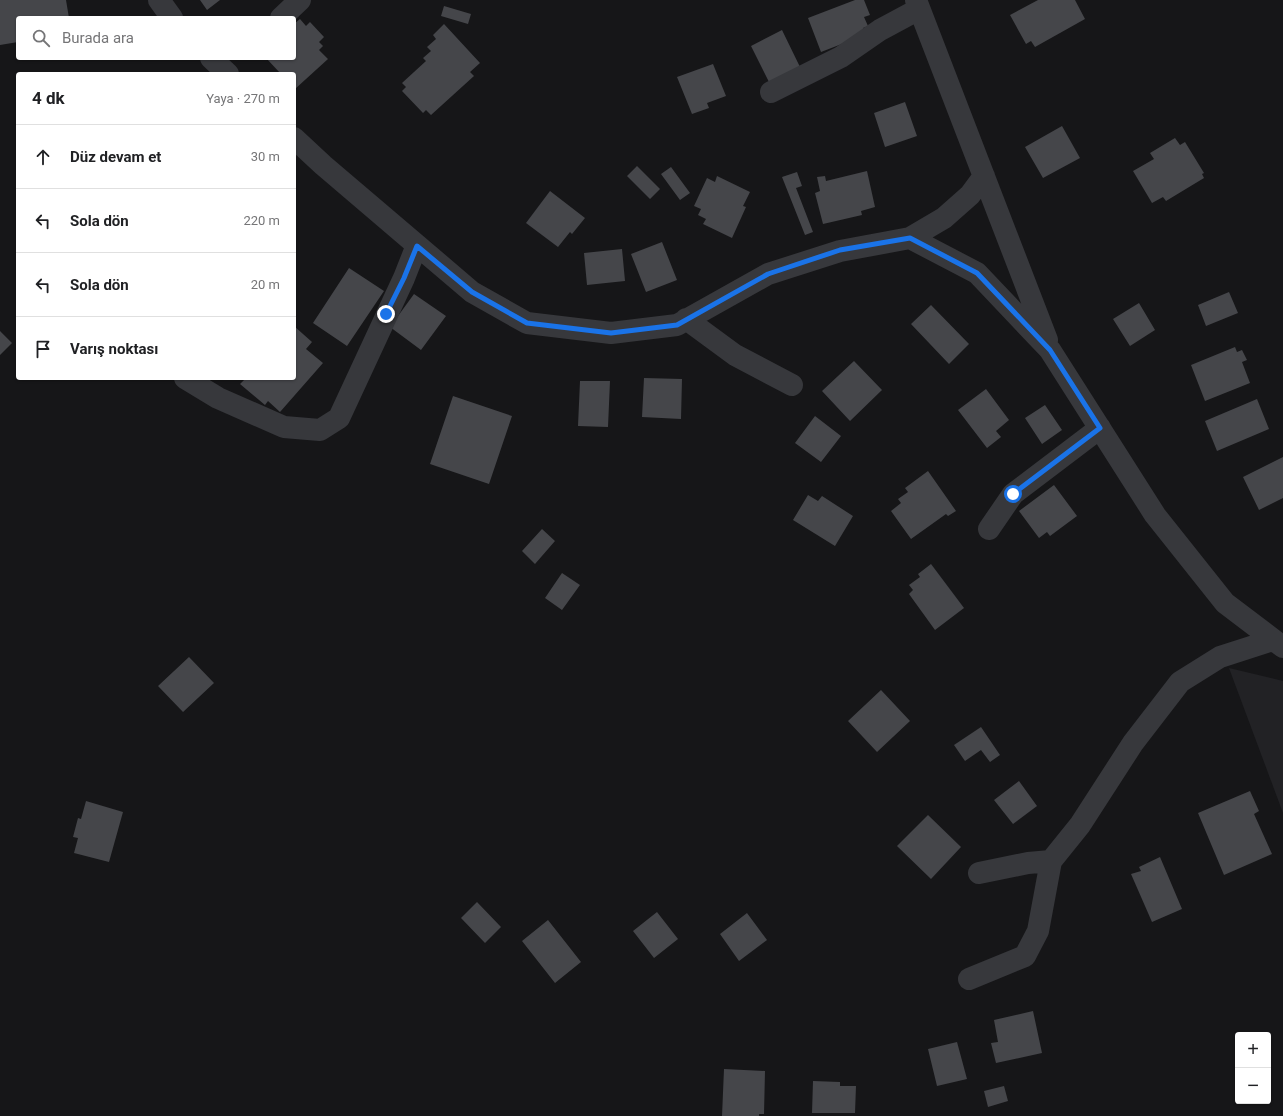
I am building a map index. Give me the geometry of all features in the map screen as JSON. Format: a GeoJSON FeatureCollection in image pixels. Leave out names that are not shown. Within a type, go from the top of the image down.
{"type":"FeatureCollection","features":[{"type":"Feature","properties":{"kind":"street"},"geometry":{"type":"LineString","coordinates":[[159,0],[171,16]]}},
{"type":"Feature","properties":{"kind":"street"},"geometry":{"type":"LineString","coordinates":[[283,16],[300,0]]}},
{"type":"Feature","properties":{"kind":"street"},"geometry":{"type":"LineString","coordinates":[[771,92],[841,57],[918,4],[1050,350]]}},
{"type":"Feature","properties":{"kind":"street"},"geometry":{"type":"LineString","coordinates":[[296,140],[323,165],[472,292],[527,323],[611,333],[677,325],[768,274],[840,250],[910,238],[944,218],[970,194],[984,176]]}},
{"type":"Feature","properties":{"kind":"street"},"geometry":{"type":"LineString","coordinates":[[910,238],[977,273],[1050,350],[1155,515],[1225,603],[1278,643]]}},
{"type":"Feature","properties":{"kind":"street"},"geometry":{"type":"LineString","coordinates":[[188,380],[218,398],[284,427],[320,430],[339,418],[404,278],[417,246]]}},
{"type":"Feature","properties":{"kind":"street"},"geometry":{"type":"LineString","coordinates":[[686,320],[735,355],[792,385]]}},
{"type":"Feature","properties":{"kind":"street"},"geometry":{"type":"LineString","coordinates":[[989,529],[1013,494],[1100,428]]}},
{"type":"Feature","properties":{"kind":"street"},"geometry":{"type":"LineString","coordinates":[[969,979],[1025,956],[1038,931],[1051,861],[1080,825],[1133,743],[1180,682],[1220,657],[1278,643]]}},
{"type":"Feature","properties":{"kind":"street"},"geometry":{"type":"LineString","coordinates":[[979,873],[1028,863],[1051,861]]}},
{"type":"Feature","properties":{"kind":"shaded area"},"geometry":{"type":"Polygon","coordinates":[[[1229,668],[1283,681],[1283,813],[1229,668]]]}},
{"type":"Feature","properties":{"kind":"building"},"geometry":{"type":"Polygon","coordinates":[[[0,0],[66,0],[69,16],[16,16],[16,42],[0,45],[0,0]]]}},
{"type":"Feature","properties":{"kind":"building"},"geometry":{"type":"Polygon","coordinates":[[[200,0],[220,0],[207,10],[200,0]]]}},
{"type":"Feature","properties":{"kind":"building"},"geometry":{"type":"Polygon","coordinates":[[[855,0],[864,0],[870,15],[864,17],[868,26],[863,28],[865,35],[821,52],[808,18],[855,0]]]}},
{"type":"Feature","properties":{"kind":"building"},"geometry":{"type":"Polygon","coordinates":[[[1038,0],[1075,0],[1085,19],[1035,47],[1031,41],[1026,44],[1010,15],[1038,0]]]}},
{"type":"Feature","properties":{"kind":"building"},"geometry":{"type":"Polygon","coordinates":[[[444,6],[471,14],[468,24],[441,16],[444,6]]]}},
{"type":"Feature","properties":{"kind":"building"},"geometry":{"type":"Polygon","coordinates":[[[300,19],[306,26],[310,22],[324,37],[319,42],[323,46],[319,50],[328,59],[296,88],[296,72],[279,72],[268,60],[296,60],[296,22],[300,19]]]}},
{"type":"Feature","properties":{"kind":"building"},"geometry":{"type":"Polygon","coordinates":[[[444,24],[480,63],[470,72],[474,76],[431,115],[426,110],[423,113],[402,91],[406,87],[402,83],[426,61],[423,58],[431,51],[427,47],[436,39],[433,35],[444,24]]]}},
{"type":"Feature","properties":{"kind":"building"},"geometry":{"type":"Polygon","coordinates":[[[782,30],[800,67],[769,82],[751,46],[782,30]]]}},
{"type":"Feature","properties":{"kind":"building"},"geometry":{"type":"Polygon","coordinates":[[[713,64],[726,96],[707,103],[709,108],[692,114],[677,77],[713,64]]]}},
{"type":"Feature","properties":{"kind":"building"},"geometry":{"type":"Polygon","coordinates":[[[905,102],[917,136],[885,147],[874,113],[905,102]]]}},
{"type":"Feature","properties":{"kind":"building"},"geometry":{"type":"Polygon","coordinates":[[[1062,126],[1080,158],[1043,178],[1025,147],[1062,126]]]}},
{"type":"Feature","properties":{"kind":"building"},"geometry":{"type":"Polygon","coordinates":[[[1175,138],[1180,145],[1185,142],[1204,173],[1202,174],[1204,178],[1166,201],[1163,197],[1152,203],[1133,171],[1154,159],[1150,153],[1175,138]]]}},
{"type":"Feature","properties":{"kind":"building"},"geometry":{"type":"Polygon","coordinates":[[[637,166],[660,189],[650,199],[627,176],[637,166]]]}},
{"type":"Feature","properties":{"kind":"building"},"geometry":{"type":"Polygon","coordinates":[[[671,167],[690,193],[680,200],[661,174],[671,167]]]}},
{"type":"Feature","properties":{"kind":"building"},"geometry":{"type":"Polygon","coordinates":[[[867,171],[875,207],[861,211],[862,215],[823,224],[815,193],[820,191],[817,177],[825,176],[826,181],[867,171]]]}},
{"type":"Feature","properties":{"kind":"building"},"geometry":{"type":"Polygon","coordinates":[[[797,172],[802,186],[796,188],[813,232],[805,235],[782,177],[797,172]]]}},
{"type":"Feature","properties":{"kind":"building"},"geometry":{"type":"Polygon","coordinates":[[[717,176],[750,192],[743,206],[746,207],[732,238],[703,224],[706,219],[698,215],[701,209],[694,206],[707,178],[715,182],[717,176]]]}},
{"type":"Feature","properties":{"kind":"building"},"geometry":{"type":"Polygon","coordinates":[[[550,191],[585,218],[572,234],[570,232],[558,247],[526,223],[550,191]]]}},
{"type":"Feature","properties":{"kind":"building"},"geometry":{"type":"Polygon","coordinates":[[[662,242],[677,280],[646,292],[631,254],[662,242]]]}},
{"type":"Feature","properties":{"kind":"building"},"geometry":{"type":"Polygon","coordinates":[[[622,249],[625,281],[587,285],[584,253],[622,249]]]}},
{"type":"Feature","properties":{"kind":"building"},"geometry":{"type":"Polygon","coordinates":[[[349,268],[384,291],[347,346],[313,323],[349,268]]]}},
{"type":"Feature","properties":{"kind":"building"},"geometry":{"type":"Polygon","coordinates":[[[1229,292],[1238,313],[1206,326],[1198,305],[1229,292]]]}},
{"type":"Feature","properties":{"kind":"building"},"geometry":{"type":"Polygon","coordinates":[[[414,294],[446,316],[421,350],[390,327],[414,294]]]}},
{"type":"Feature","properties":{"kind":"building"},"geometry":{"type":"Polygon","coordinates":[[[1139,303],[1155,330],[1130,346],[1113,319],[1139,303]]]}},
{"type":"Feature","properties":{"kind":"building"},"geometry":{"type":"Polygon","coordinates":[[[931,305],[969,344],[949,364],[911,324],[931,305]]]}},
{"type":"Feature","properties":{"kind":"building"},"geometry":{"type":"Polygon","coordinates":[[[296,328],[312,342],[306,349],[323,363],[280,412],[268,401],[265,405],[240,384],[244,380],[296,380],[296,328]]]}},
{"type":"Feature","properties":{"kind":"building"},"geometry":{"type":"Polygon","coordinates":[[[0,331],[12,343],[0,355],[0,331]]]}},
{"type":"Feature","properties":{"kind":"building"},"geometry":{"type":"Polygon","coordinates":[[[1235,347],[1237,352],[1242,350],[1247,360],[1242,362],[1250,383],[1205,401],[1191,365],[1235,347]]]}},
{"type":"Feature","properties":{"kind":"building"},"geometry":{"type":"Polygon","coordinates":[[[854,361],[882,390],[850,421],[822,391],[854,361]]]}},
{"type":"Feature","properties":{"kind":"building"},"geometry":{"type":"Polygon","coordinates":[[[644,378],[682,379],[681,419],[642,417],[644,378]]]}},
{"type":"Feature","properties":{"kind":"building"},"geometry":{"type":"Polygon","coordinates":[[[580,381],[610,381],[608,427],[578,426],[580,381]]]}},
{"type":"Feature","properties":{"kind":"building"},"geometry":{"type":"Polygon","coordinates":[[[986,389],[1009,420],[996,431],[1001,437],[987,448],[958,410],[986,389]]]}},
{"type":"Feature","properties":{"kind":"building"},"geometry":{"type":"Polygon","coordinates":[[[453,396],[512,416],[489,484],[430,464],[453,396]]]}},
{"type":"Feature","properties":{"kind":"building"},"geometry":{"type":"Polygon","coordinates":[[[1257,399],[1269,429],[1217,451],[1205,421],[1257,399]]]}},
{"type":"Feature","properties":{"kind":"building"},"geometry":{"type":"Polygon","coordinates":[[[1045,405],[1062,430],[1042,444],[1025,418],[1045,405]]]}},
{"type":"Feature","properties":{"kind":"building"},"geometry":{"type":"Polygon","coordinates":[[[815,416],[841,436],[821,462],[795,443],[815,416]]]}},
{"type":"Feature","properties":{"kind":"building"},"geometry":{"type":"Polygon","coordinates":[[[1283,457],[1283,498],[1259,510],[1243,477],[1283,457]]]}},
{"type":"Feature","properties":{"kind":"building"},"geometry":{"type":"Polygon","coordinates":[[[928,471],[956,511],[948,516],[946,514],[911,539],[891,511],[901,503],[898,499],[908,492],[905,488],[928,471]]]}},
{"type":"Feature","properties":{"kind":"building"},"geometry":{"type":"Polygon","coordinates":[[[1054,485],[1077,516],[1050,536],[1047,532],[1039,538],[1019,511],[1054,485]]]}},
{"type":"Feature","properties":{"kind":"building"},"geometry":{"type":"Polygon","coordinates":[[[808,495],[818,501],[822,496],[853,516],[835,546],[793,520],[808,495]]]}},
{"type":"Feature","properties":{"kind":"building"},"geometry":{"type":"Polygon","coordinates":[[[542,529],[555,541],[535,564],[522,551],[542,529]]]}},
{"type":"Feature","properties":{"kind":"building"},"geometry":{"type":"Polygon","coordinates":[[[931,564],[964,608],[935,630],[909,594],[913,590],[909,585],[920,577],[918,574],[931,564]]]}},
{"type":"Feature","properties":{"kind":"building"},"geometry":{"type":"Polygon","coordinates":[[[562,573],[580,585],[562,610],[545,598],[562,573]]]}},
{"type":"Feature","properties":{"kind":"building"},"geometry":{"type":"Polygon","coordinates":[[[189,657],[214,683],[183,712],[158,686],[189,657]]]}},
{"type":"Feature","properties":{"kind":"building"},"geometry":{"type":"Polygon","coordinates":[[[881,690],[910,721],[877,752],[848,721],[881,690]]]}},
{"type":"Feature","properties":{"kind":"building"},"geometry":{"type":"Polygon","coordinates":[[[981,727],[1000,755],[990,762],[981,750],[965,761],[954,745],[981,727]]]}},
{"type":"Feature","properties":{"kind":"building"},"geometry":{"type":"Polygon","coordinates":[[[1019,781],[1037,806],[1013,824],[994,800],[1019,781]]]}},
{"type":"Feature","properties":{"kind":"building"},"geometry":{"type":"Polygon","coordinates":[[[1250,791],[1259,811],[1254,814],[1272,854],[1224,875],[1198,813],[1250,791]]]}},
{"type":"Feature","properties":{"kind":"building"},"geometry":{"type":"Polygon","coordinates":[[[86,801],[123,812],[109,862],[74,853],[78,838],[73,837],[78,818],[81,819],[86,801]]]}},
{"type":"Feature","properties":{"kind":"building"},"geometry":{"type":"Polygon","coordinates":[[[928,815],[961,847],[931,879],[897,846],[928,815]]]}},
{"type":"Feature","properties":{"kind":"building"},"geometry":{"type":"Polygon","coordinates":[[[1160,857],[1182,909],[1152,922],[1131,874],[1141,871],[1139,867],[1160,857]]]}},
{"type":"Feature","properties":{"kind":"building"},"geometry":{"type":"Polygon","coordinates":[[[477,902],[501,927],[485,943],[461,918],[477,902]]]}},
{"type":"Feature","properties":{"kind":"building"},"geometry":{"type":"Polygon","coordinates":[[[657,912],[678,939],[654,958],[633,931],[657,912]]]}},
{"type":"Feature","properties":{"kind":"building"},"geometry":{"type":"Polygon","coordinates":[[[747,913],[767,940],[739,961],[720,934],[747,913]]]}},
{"type":"Feature","properties":{"kind":"building"},"geometry":{"type":"Polygon","coordinates":[[[548,920],[581,962],[555,983],[522,941],[548,920]]]}},
{"type":"Feature","properties":{"kind":"building"},"geometry":{"type":"Polygon","coordinates":[[[1033,1011],[1042,1053],[996,1063],[991,1043],[998,1042],[994,1020],[1033,1011]]]}},
{"type":"Feature","properties":{"kind":"building"},"geometry":{"type":"Polygon","coordinates":[[[957,1042],[967,1079],[937,1086],[928,1049],[957,1042]]]}},
{"type":"Feature","properties":{"kind":"building"},"geometry":{"type":"Polygon","coordinates":[[[724,1069],[765,1071],[764,1114],[759,1114],[759,1116],[722,1116],[724,1069]]]}},
{"type":"Feature","properties":{"kind":"building"},"geometry":{"type":"Polygon","coordinates":[[[813,1081],[840,1082],[840,1086],[856,1086],[855,1113],[812,1113],[813,1081]]]}},
{"type":"Feature","properties":{"kind":"building"},"geometry":{"type":"Polygon","coordinates":[[[1004,1086],[1008,1101],[988,1107],[984,1091],[1004,1086]]]}},
{"type":"Feature","properties":{"kind":"route"},"geometry":{"type":"LineString","coordinates":[[386,314],[404,278],[417,246],[472,292],[527,323],[611,333],[677,325],[768,274],[840,250],[910,238],[977,273],[1050,350],[1100,428],[1013,494]]}}]}
